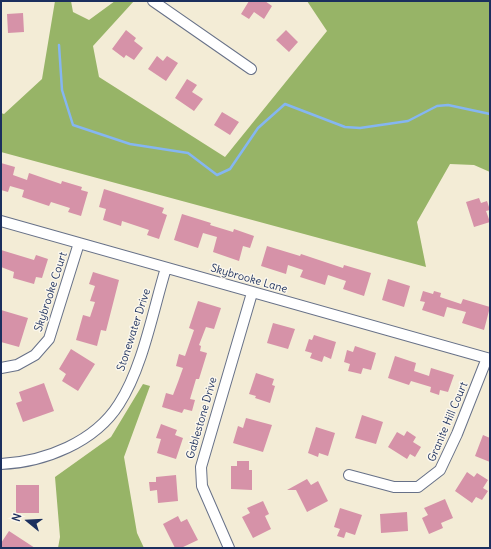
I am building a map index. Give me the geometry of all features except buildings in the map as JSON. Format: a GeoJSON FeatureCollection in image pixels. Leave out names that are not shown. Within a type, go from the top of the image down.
{"type":"FeatureCollection","features":[{"type":"Feature","properties":{"kind":"street"},"geometry":{"type":"LineString","coordinates":[[153,1],[251,69]]}},
{"type":"Feature","properties":{"kind":"street","name":"Skybrooke Lane"},"geometry":{"type":"LineString","coordinates":[[1,221],[489,359]]}},
{"type":"Feature","properties":{"kind":"street","name":"Skybrooke Court"},"geometry":{"type":"LineString","coordinates":[[1,368],[17,365],[35,355],[49,339],[79,243]]}},
{"type":"Feature","properties":{"kind":"street","name":"Stonewater Drive"},"geometry":{"type":"LineString","coordinates":[[1,464],[21,463],[59,451],[95,432],[119,404],[137,367],[166,268]]}},
{"type":"Feature","properties":{"kind":"street","name":"Gablestone Drive"},"geometry":{"type":"LineString","coordinates":[[229,548],[202,486],[201,467],[252,293]]}},
{"type":"Feature","properties":{"kind":"street","name":"Granite Hill Court"},"geometry":{"type":"LineString","coordinates":[[349,475],[394,488],[418,487],[440,470],[489,359]]}},
{"type":"Feature","properties":{"kind":"green space"},"geometry":{"type":"Polygon","coordinates":[[[55,1],[71,1],[73,12],[89,20],[115,1],[134,1],[93,46],[99,77],[225,157],[327,31],[307,1],[490,1],[490,172],[474,165],[450,164],[417,222],[426,267],[1,152],[1,113],[4,114],[42,79],[55,1]]]}},
{"type":"Feature","properties":{"kind":"green space"},"geometry":{"type":"Polygon","coordinates":[[[143,384],[150,386],[124,457],[137,533],[144,548],[58,548],[60,537],[55,477],[111,437],[143,384]]]}},
{"type":"Feature","properties":{"kind":"waterway"},"geometry":{"type":"LineString","coordinates":[[59,45],[62,90],[73,125],[130,144],[188,153],[217,175],[230,169],[258,128],[285,104],[345,127],[360,128],[408,121],[437,106],[448,105],[490,114]]}}]}
